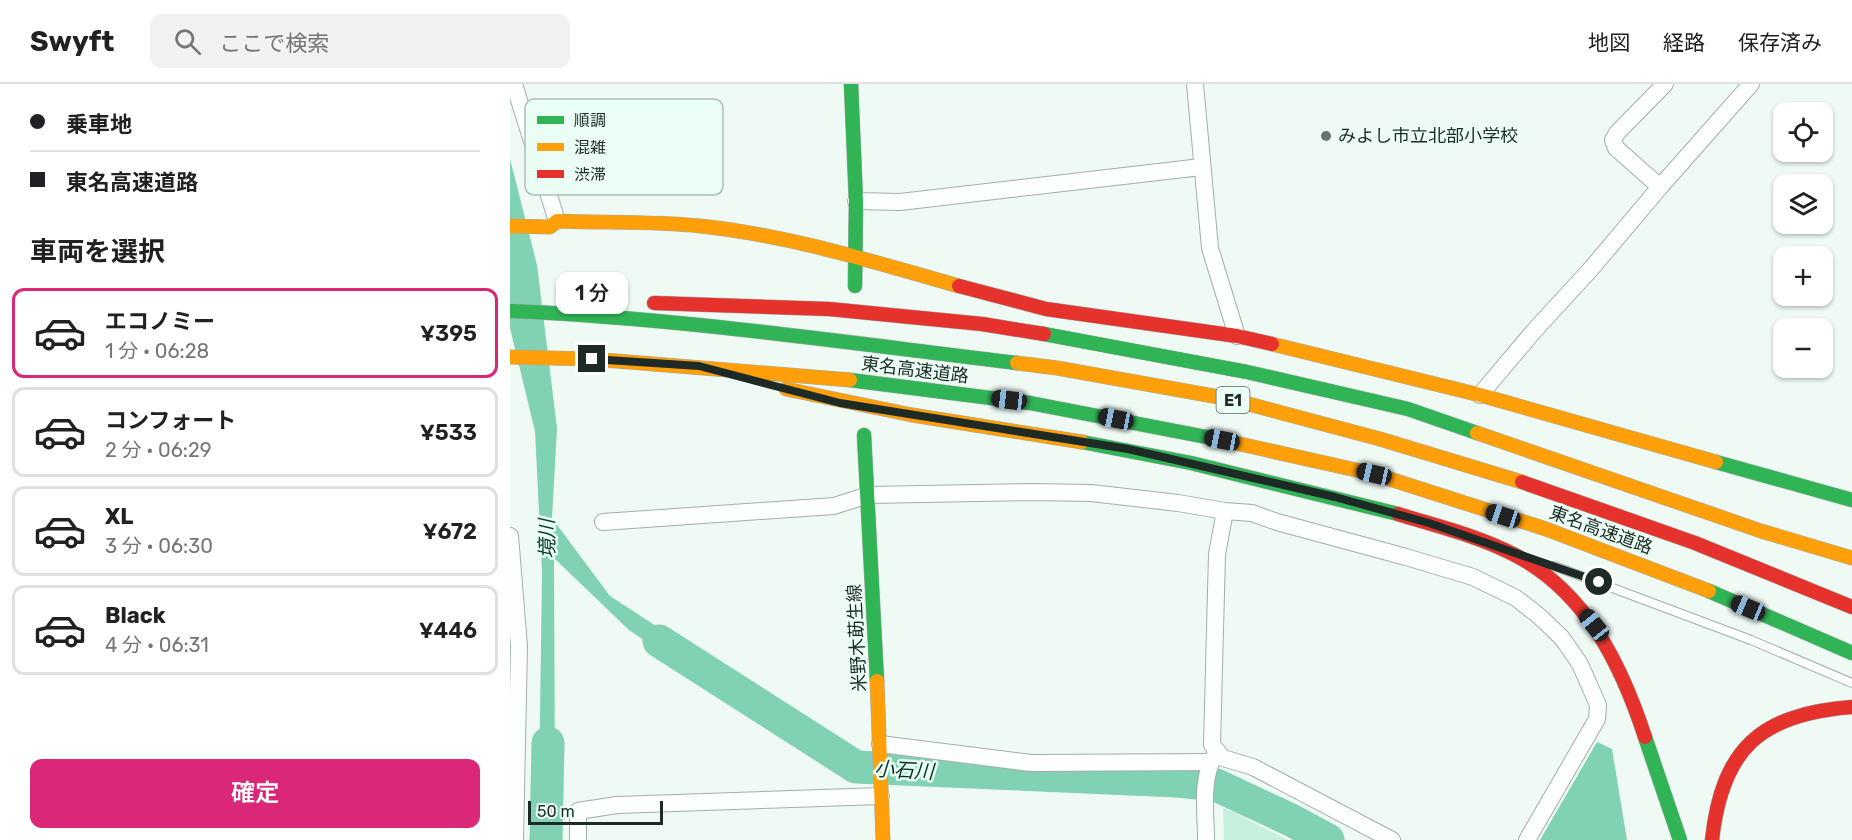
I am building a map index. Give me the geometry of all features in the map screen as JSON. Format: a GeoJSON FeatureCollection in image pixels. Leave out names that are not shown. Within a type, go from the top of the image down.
{"type":"FeatureCollection","features":[{"type":"Feature","properties":{"kind":"main road"},"geometry":{"type":"LineString","coordinates":[[851,84],[856,201],[855,286]]}},
{"type":"Feature","properties":{"kind":"main road"},"geometry":{"type":"LineString","coordinates":[[510,226],[554,224],[699,226],[764,236],[854,257],[1046,309],[1237,336],[1480,395],[1852,500]]}},
{"type":"Feature","properties":{"kind":"main road"},"geometry":{"type":"LineString","coordinates":[[510,298],[587,306]]}},
{"type":"Feature","properties":{"kind":"main road"},"geometry":{"type":"LineString","coordinates":[[642,303],[830,309],[982,324],[1094,342],[1247,372],[1408,409],[1761,531],[1852,558]]}},
{"type":"Feature","properties":{"kind":"main road","name":"東名高速道路"},"geometry":{"type":"LineString","coordinates":[[510,311],[587,306],[1057,368],[1230,399],[1380,439],[1544,489],[1695,543],[1852,607]]}},
{"type":"Feature","properties":{"kind":"main road","name":"東名高速道路"},"geometry":{"type":"LineString","coordinates":[[510,357],[592,359],[835,378],[1030,403],[1222,440],[1374,474],[1546,529],[1683,580],[1852,653]]}},
{"type":"Feature","properties":{"kind":"main road"},"geometry":{"type":"LineString","coordinates":[[699,366],[840,403],[1128,449],[1335,497],[1429,523],[1506,550],[1542,572],[1561,588],[1594,625],[1608,646],[1630,690],[1680,840]]}},
{"type":"Feature","properties":{"kind":"main road","name":"米野木莇生線"},"geometry":{"type":"LineString","coordinates":[[864,435],[883,840]]}},
{"type":"Feature","properties":{"kind":"main road"},"geometry":{"type":"LineString","coordinates":[[1712,840],[1713,814],[1720,790],[1731,766],[1746,746],[1787,718],[1810,710],[1852,707]]}},
{"type":"Feature","properties":{"kind":"street"},"geometry":{"type":"LineString","coordinates":[[514,84],[525,122]]}},
{"type":"Feature","properties":{"kind":"street"},"geometry":{"type":"LineString","coordinates":[[1195,84],[1210,248],[1237,336]]}},
{"type":"Feature","properties":{"kind":"street"},"geometry":{"type":"LineString","coordinates":[[1660,187],[1616,148],[1613,140],[1617,133],[1665,84]]}},
{"type":"Feature","properties":{"kind":"street"},"geometry":{"type":"LineString","coordinates":[[1480,395],[1751,84]]}},
{"type":"Feature","properties":{"kind":"street"},"geometry":{"type":"LineString","coordinates":[[856,201],[900,202],[1201,167]]}},
{"type":"Feature","properties":{"kind":"street"},"geometry":{"type":"LineString","coordinates":[[546,195],[554,224]]}},
{"type":"Feature","properties":{"kind":"street"},"geometry":{"type":"LineString","coordinates":[[603,522],[834,506],[868,495],[1091,493],[1252,513],[1473,577],[1516,597],[1562,638],[1588,680],[1598,705],[1597,719],[1527,840]]}},
{"type":"Feature","properties":{"kind":"street"},"geometry":{"type":"LineString","coordinates":[[1206,840],[1205,795],[1211,762],[1217,554],[1225,511]]}},
{"type":"Feature","properties":{"kind":"street"},"geometry":{"type":"LineString","coordinates":[[510,536],[519,646],[513,813],[515,840]]}},
{"type":"Feature","properties":{"kind":"street"},"geometry":{"type":"LineString","coordinates":[[880,745],[1030,763],[1211,762],[1223,758],[1253,767],[1392,840]]}},
{"type":"Feature","properties":{"kind":"street"},"geometry":{"type":"LineString","coordinates":[[578,840],[578,811],[587,809],[617,805],[881,792]]}},
{"type":"Feature","properties":{"kind":"lane"},"geometry":{"type":"LineString","coordinates":[[1761,531],[1822,559]]}},
{"type":"Feature","properties":{"kind":"lane"},"geometry":{"type":"LineString","coordinates":[[1506,550],[1580,574],[1654,602],[1852,683]]}},
{"type":"Feature","properties":{"kind":"shaded area"},"geometry":{"type":"Polygon","coordinates":[[[1223,807],[1288,840],[1224,840],[1223,807]]]}},
{"type":"Feature","properties":{"kind":"water"},"geometry":{"type":"Polygon","coordinates":[[[510,159],[537,265],[557,428],[552,518],[610,596],[702,656],[693,673],[629,630],[554,558],[555,789],[539,790],[542,572],[535,431],[510,328],[510,159]]]}},
{"type":"Feature","properties":{"kind":"water"},"geometry":{"type":"Polygon","coordinates":[[[1597,742],[1612,749],[1627,840],[1540,840],[1597,742]]]}},
{"type":"Feature","properties":{"kind":"waterway","name":"小石川"},"geometry":{"type":"LineString","coordinates":[[659,641],[856,767],[1177,781],[1216,785],[1328,840]]}},
{"type":"Feature","properties":{"kind":"waterway","name":"境川"},"geometry":{"type":"LineString","coordinates":[[546,840],[548,743]]}},
{"type":"Feature","properties":{"kind":"traffic: fast"},"geometry":{"type":"LineString","coordinates":[[851,84],[856,201],[855,286]]}},
{"type":"Feature","properties":{"kind":"traffic: fast"},"geometry":{"type":"LineString","coordinates":[[510,311],[701,325],[1017,363]]}},
{"type":"Feature","properties":{"kind":"traffic: fast"},"geometry":{"type":"LineString","coordinates":[[1044,334],[1247,372],[1408,409],[1477,433]]}},
{"type":"Feature","properties":{"kind":"traffic: fast"},"geometry":{"type":"LineString","coordinates":[[850,380],[1030,403],[1222,440]]}},
{"type":"Feature","properties":{"kind":"traffic: fast"},"geometry":{"type":"LineString","coordinates":[[864,435],[877,681]]}},
{"type":"Feature","properties":{"kind":"traffic: fast"},"geometry":{"type":"LineString","coordinates":[[1082,442],[1191,463],[1398,514]]}},
{"type":"Feature","properties":{"kind":"traffic: fast"},"geometry":{"type":"LineString","coordinates":[[1716,462],[1852,500]]}},
{"type":"Feature","properties":{"kind":"traffic: fast"},"geometry":{"type":"LineString","coordinates":[[1709,591],[1852,653]]}},
{"type":"Feature","properties":{"kind":"traffic: fast"},"geometry":{"type":"LineString","coordinates":[[1645,737],[1680,840]]}},
{"type":"Feature","properties":{"kind":"traffic: slow"},"geometry":{"type":"LineString","coordinates":[[510,226],[550,227],[557,221],[664,223],[733,230],[831,250],[959,286]]}},
{"type":"Feature","properties":{"kind":"traffic: slow"},"geometry":{"type":"LineString","coordinates":[[1272,344],[1480,395],[1716,462]]}},
{"type":"Feature","properties":{"kind":"traffic: slow"},"geometry":{"type":"LineString","coordinates":[[510,357],[592,359],[850,380]]}},
{"type":"Feature","properties":{"kind":"traffic: slow"},"geometry":{"type":"LineString","coordinates":[[1017,363],[1230,399],[1380,439],[1522,482]]}},
{"type":"Feature","properties":{"kind":"traffic: slow"},"geometry":{"type":"LineString","coordinates":[[786,389],[912,415],[1082,442]]}},
{"type":"Feature","properties":{"kind":"traffic: slow"},"geometry":{"type":"LineString","coordinates":[[1477,433],[1761,531],[1852,558]]}},
{"type":"Feature","properties":{"kind":"traffic: slow"},"geometry":{"type":"LineString","coordinates":[[1222,440],[1374,474],[1546,529],[1709,591]]}},
{"type":"Feature","properties":{"kind":"traffic: slow"},"geometry":{"type":"LineString","coordinates":[[877,681],[883,840]]}},
{"type":"Feature","properties":{"kind":"traffic: jam"},"geometry":{"type":"LineString","coordinates":[[959,286],[1046,309],[1237,336],[1272,344]]}},
{"type":"Feature","properties":{"kind":"traffic: jam"},"geometry":{"type":"LineString","coordinates":[[654,303],[829,309],[982,324],[1044,334]]}},
{"type":"Feature","properties":{"kind":"traffic: jam"},"geometry":{"type":"LineString","coordinates":[[1522,482],[1695,543],[1852,607]]}},
{"type":"Feature","properties":{"kind":"traffic: jam"},"geometry":{"type":"LineString","coordinates":[[1398,514],[1501,548],[1540,570],[1562,589],[1598,632],[1625,683],[1645,737]]}},
{"type":"Feature","properties":{"kind":"traffic: jam"},"geometry":{"type":"LineString","coordinates":[[1712,840],[1717,808],[1725,781],[1737,759],[1752,742],[1770,728],[1793,718],[1820,711],[1852,707]]}},
{"type":"Feature","properties":{"kind":"place","name":"みよし市立北部小学校"},"geometry":{"type":"Point","coordinates":[1326,136]}},
{"type":"Feature","properties":{"kind":"route"},"geometry":{"type":"LineString","coordinates":[[592,359],[699,366],[840,403],[1128,449],[1335,497],[1429,523],[1599,582]]}}]}
